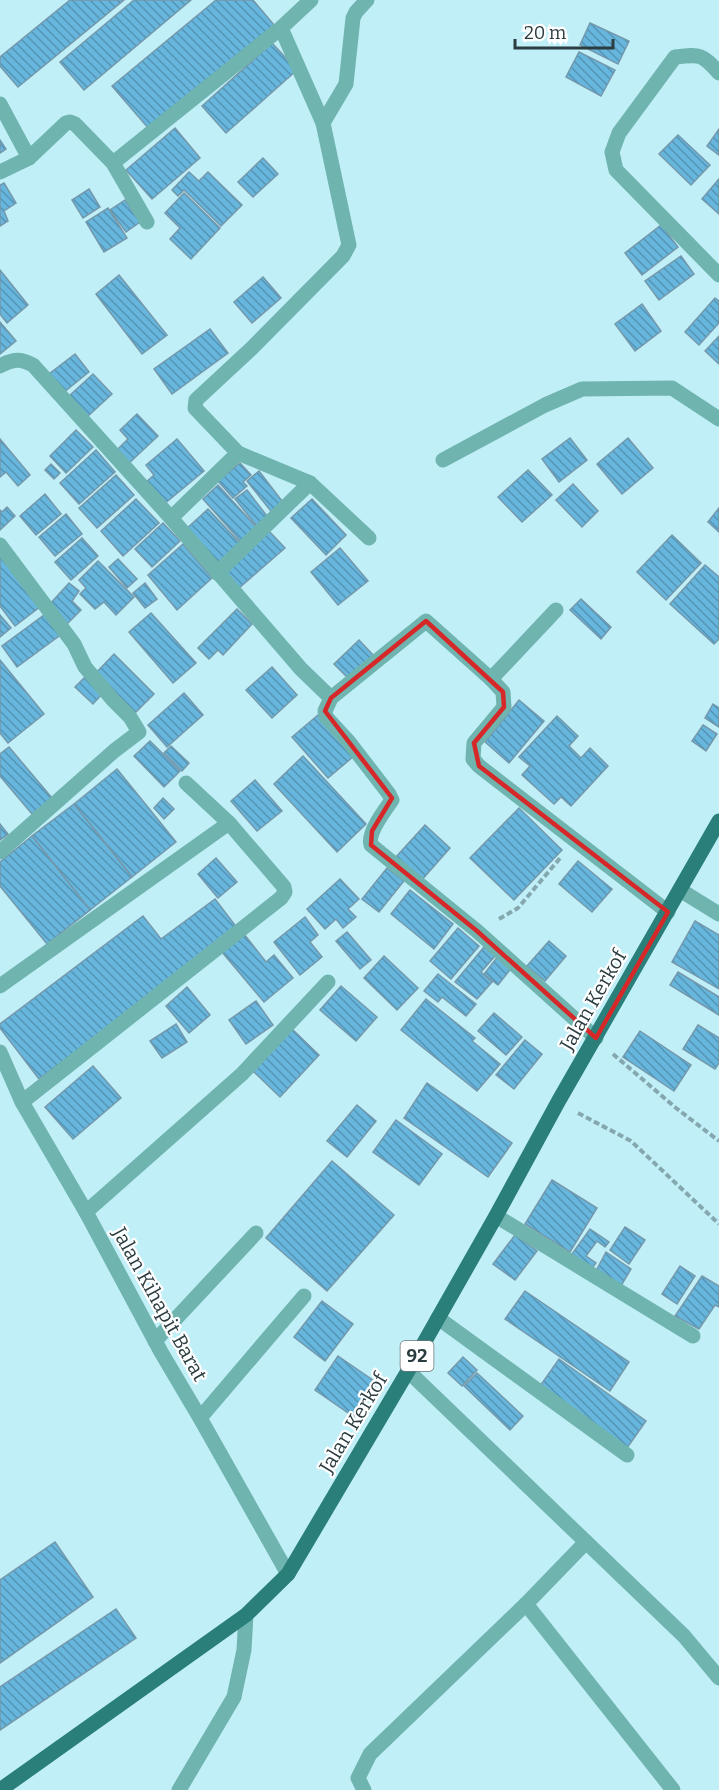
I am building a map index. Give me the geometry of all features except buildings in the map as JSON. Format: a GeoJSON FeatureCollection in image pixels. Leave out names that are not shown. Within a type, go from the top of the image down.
{"type":"FeatureCollection","features":[{"type":"Feature","properties":{"kind":"main road","name":"Jalan Kerkof"},"geometry":{"type":"LineString","coordinates":[[0,1790],[246,1615],[288,1574],[408,1371],[558,1102],[719,821]]}},
{"type":"Feature","properties":{"kind":"street"},"geometry":{"type":"LineString","coordinates":[[113,163],[281,28],[311,0]]}},
{"type":"Feature","properties":{"kind":"street"},"geometry":{"type":"LineString","coordinates":[[323,123],[346,84],[353,18],[367,0]]}},
{"type":"Feature","properties":{"kind":"street"},"geometry":{"type":"LineString","coordinates":[[281,28],[323,123],[349,245],[343,256],[252,348],[196,400],[195,408],[238,453],[310,483],[369,538]]}},
{"type":"Feature","properties":{"kind":"street"},"geometry":{"type":"LineString","coordinates":[[719,73],[706,58],[692,55],[675,57],[620,133],[612,152],[616,170],[719,275]]}},
{"type":"Feature","properties":{"kind":"street"},"geometry":{"type":"LineString","coordinates":[[0,104],[29,158]]}},
{"type":"Feature","properties":{"kind":"street"},"geometry":{"type":"LineString","coordinates":[[0,172],[29,158],[66,123],[70,122],[75,124],[113,163],[147,222]]}},
{"type":"Feature","properties":{"kind":"street"},"geometry":{"type":"LineString","coordinates":[[0,366],[11,360],[22,360],[33,365],[171,518],[301,669],[331,698]]}},
{"type":"Feature","properties":{"kind":"street"},"geometry":{"type":"LineString","coordinates":[[443,460],[545,405],[582,388],[672,388],[719,419]]}},
{"type":"Feature","properties":{"kind":"street"},"geometry":{"type":"LineString","coordinates":[[171,518],[238,453]]}},
{"type":"Feature","properties":{"kind":"street"},"geometry":{"type":"LineString","coordinates":[[217,573],[310,483]]}},
{"type":"Feature","properties":{"kind":"street"},"geometry":{"type":"LineString","coordinates":[[0,545],[74,644],[85,668],[130,717],[139,732],[114,751],[0,852]]}},
{"type":"Feature","properties":{"kind":"street"},"geometry":{"type":"LineString","coordinates":[[491,679],[556,610]]}},
{"type":"Feature","properties":{"kind":"street"},"geometry":{"type":"LineString","coordinates":[[596,1038],[477,931],[371,845],[369,840],[372,831],[392,800],[349,742],[326,717],[325,711],[331,698],[426,621],[491,679],[502,692],[504,707],[474,743],[473,759],[478,766],[668,912]]}},
{"type":"Feature","properties":{"kind":"street"},"geometry":{"type":"LineString","coordinates":[[22,1102],[281,898],[285,892],[284,887],[229,823],[186,783]]}},
{"type":"Feature","properties":{"kind":"street"},"geometry":{"type":"LineString","coordinates":[[0,986],[229,823]]}},
{"type":"Feature","properties":{"kind":"street"},"geometry":{"type":"LineString","coordinates":[[680,890],[719,914]]}},
{"type":"Feature","properties":{"kind":"street"},"geometry":{"type":"LineString","coordinates":[[86,1212],[242,1074],[328,982]]}},
{"type":"Feature","properties":{"kind":"street","name":"Jalan Kihapit Barat"},"geometry":{"type":"LineString","coordinates":[[0,1052],[22,1102],[288,1574]]}},
{"type":"Feature","properties":{"kind":"street"},"geometry":{"type":"LineString","coordinates":[[496,1216],[693,1336]]}},
{"type":"Feature","properties":{"kind":"street"},"geometry":{"type":"LineString","coordinates":[[155,1341],[256,1233]]}},
{"type":"Feature","properties":{"kind":"street"},"geometry":{"type":"LineString","coordinates":[[200,1418],[304,1296]]}},
{"type":"Feature","properties":{"kind":"street"},"geometry":{"type":"LineString","coordinates":[[438,1318],[627,1455]]}},
{"type":"Feature","properties":{"kind":"street"},"geometry":{"type":"LineString","coordinates":[[408,1371],[684,1636],[719,1678]]}},
{"type":"Feature","properties":{"kind":"street"},"geometry":{"type":"LineString","coordinates":[[364,1790],[358,1778],[369,1754],[526,1604],[586,1542]]}},
{"type":"Feature","properties":{"kind":"street"},"geometry":{"type":"LineString","coordinates":[[526,1604],[673,1790]]}},
{"type":"Feature","properties":{"kind":"street"},"geometry":{"type":"LineString","coordinates":[[179,1790],[234,1696],[244,1650],[246,1615]]}},
{"type":"Feature","properties":{"kind":"path"},"geometry":{"type":"LineString","coordinates":[[477,931],[518,908],[574,840]]}},
{"type":"Feature","properties":{"kind":"path"},"geometry":{"type":"LineString","coordinates":[[596,1038],[676,1108],[719,1141]]}},
{"type":"Feature","properties":{"kind":"path"},"geometry":{"type":"LineString","coordinates":[[558,1102],[631,1142],[719,1224]]}},
{"type":"Feature","properties":{"kind":"highlighted area"},"geometry":{"type":"Polygon","coordinates":[[[426,621],[503,692],[504,707],[474,743],[479,766],[668,912],[596,1038],[477,931],[371,845],[372,831],[392,798],[325,711],[331,698],[426,621]]]}}]}
